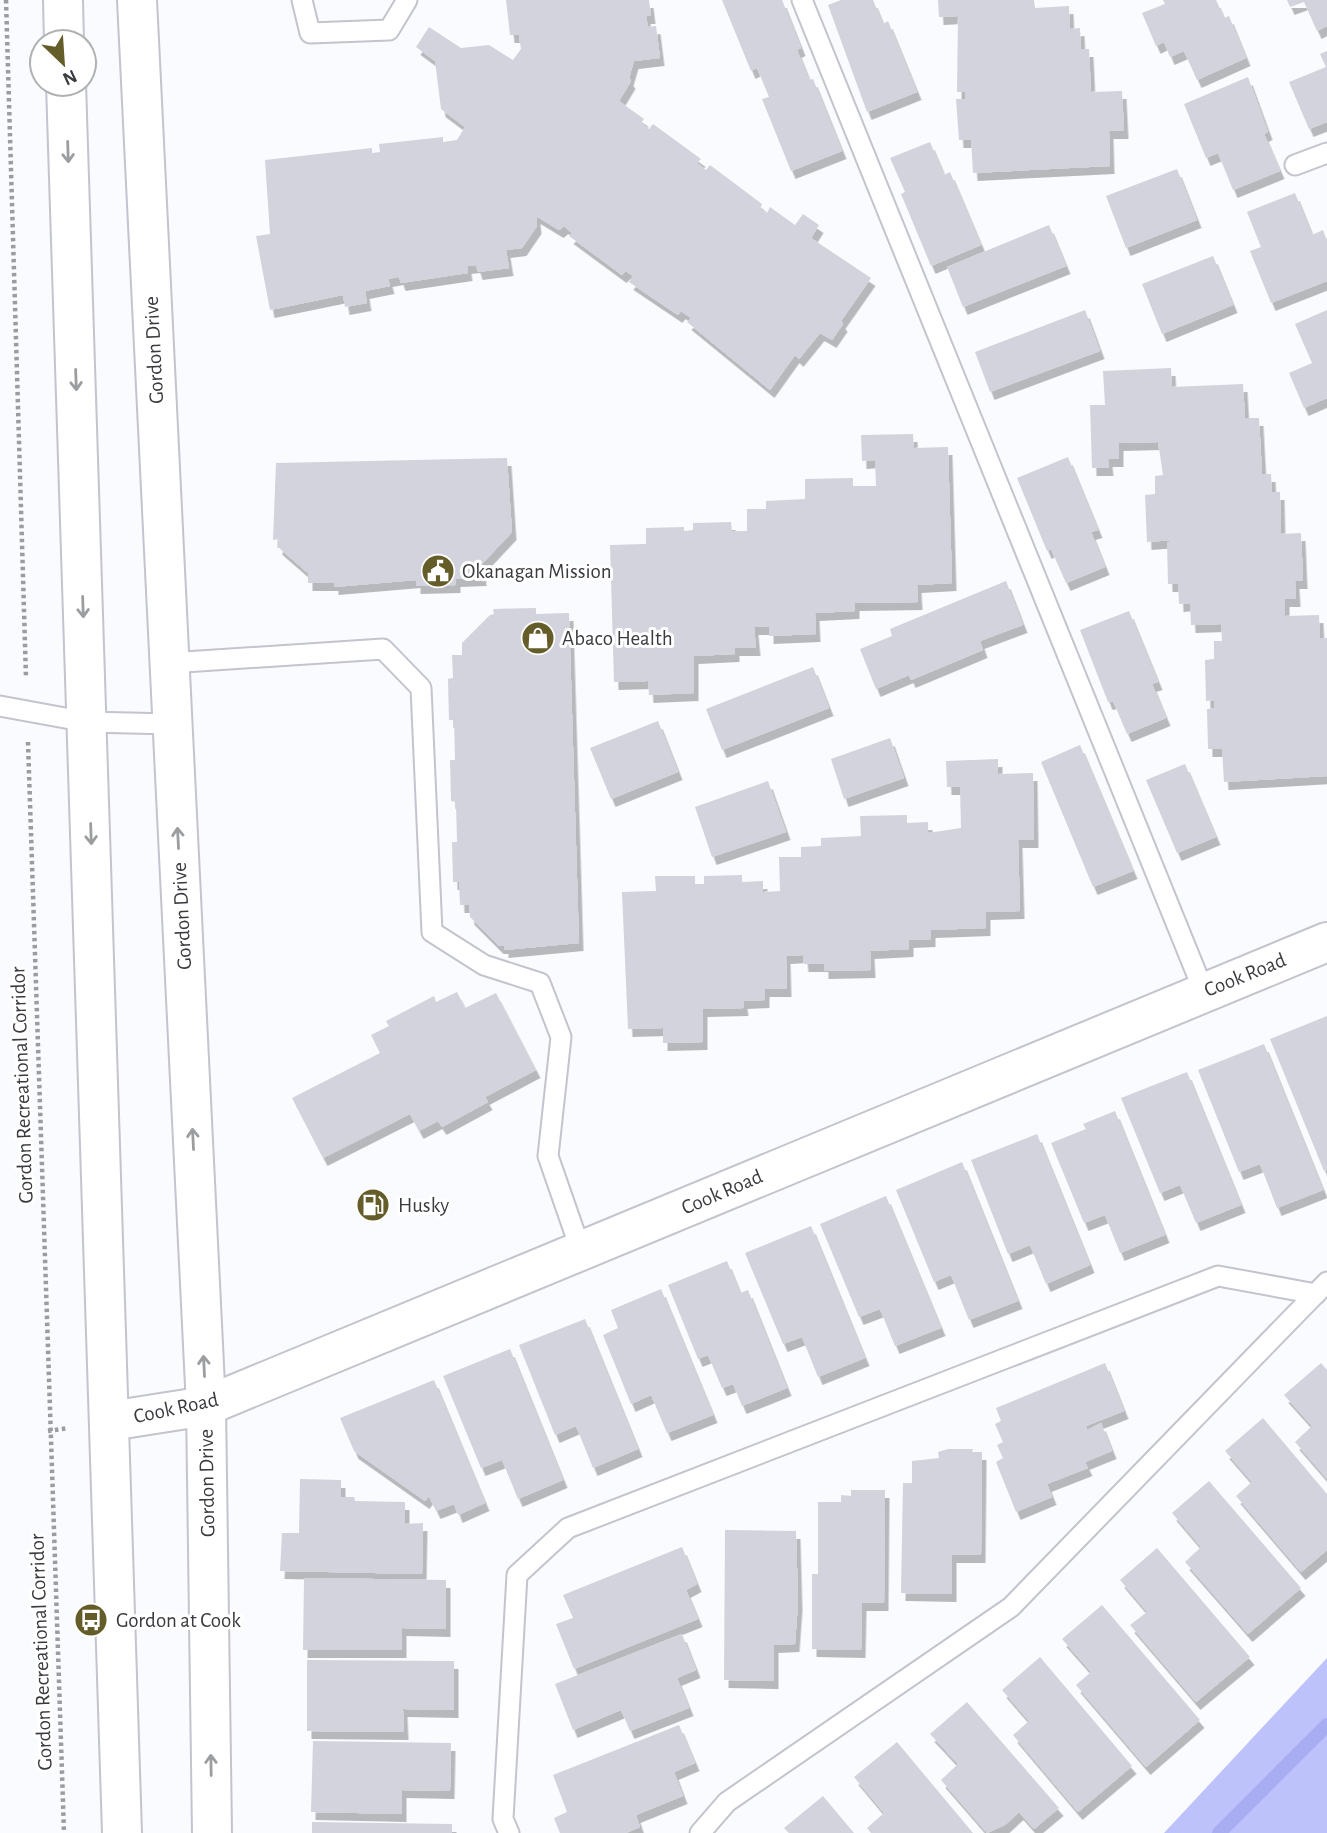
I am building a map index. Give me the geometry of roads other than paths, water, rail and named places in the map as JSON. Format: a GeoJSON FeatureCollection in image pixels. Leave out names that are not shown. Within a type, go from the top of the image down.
{"type":"FeatureCollection","features":[{"type":"Feature","properties":{"kind":"main road"},"geometry":{"type":"LineString","coordinates":[[63,0],[64,28]]}},
{"type":"Feature","properties":{"kind":"main road","name":"Gordon Drive"},"geometry":{"type":"LineString","coordinates":[[136,0],[206,1406],[212,1833]]}},
{"type":"Feature","properties":{"kind":"main road"},"geometry":{"type":"LineString","coordinates":[[66,98],[122,1833]]}},
{"type":"Feature","properties":{"kind":"main road","name":"Cook Road"},"geometry":{"type":"LineString","coordinates":[[110,1421],[206,1406],[1327,942]]}},
{"type":"Feature","properties":{"kind":"lane"},"geometry":{"type":"LineString","coordinates":[[302,0],[310,33],[346,34],[389,30],[407,0]]}},
{"type":"Feature","properties":{"kind":"lane"},"geometry":{"type":"LineString","coordinates":[[802,0],[1205,992]]}},
{"type":"Feature","properties":{"kind":"lane"},"geometry":{"type":"LineString","coordinates":[[1295,165],[1327,153]]}},
{"type":"Feature","properties":{"kind":"lane"},"geometry":{"type":"LineString","coordinates":[[169,663],[383,649],[421,688],[432,932],[484,965],[540,984],[561,1037],[548,1156],[580,1251]]}},
{"type":"Feature","properties":{"kind":"lane"},"geometry":{"type":"LineString","coordinates":[[0,706],[87,722],[172,724]]}},
{"type":"Feature","properties":{"kind":"lane"},"geometry":{"type":"LineString","coordinates":[[509,1833],[503,1819],[517,1575],[568,1528],[1217,1276],[1321,1288]]}},
{"type":"Feature","properties":{"kind":"lane"},"geometry":{"type":"LineString","coordinates":[[700,1833],[727,1802],[1011,1608],[1321,1288]]}},
{"type":"Feature","properties":{"kind":"waterway"},"geometry":{"type":"LineString","coordinates":[[1219,1833],[1327,1725]]}},
{"type":"Feature","properties":{"kind":"place","name":"Okanagan Mission"},"geometry":{"type":"Point","coordinates":[438,571]}},
{"type":"Feature","properties":{"kind":"place","name":"Abaco Health"},"geometry":{"type":"Point","coordinates":[538,638]}},
{"type":"Feature","properties":{"kind":"place","name":"Husky"},"geometry":{"type":"Point","coordinates":[373,1205]}},
{"type":"Feature","properties":{"kind":"place","name":"Gordon at Cook"},"geometry":{"type":"Point","coordinates":[91,1620]}}]}
